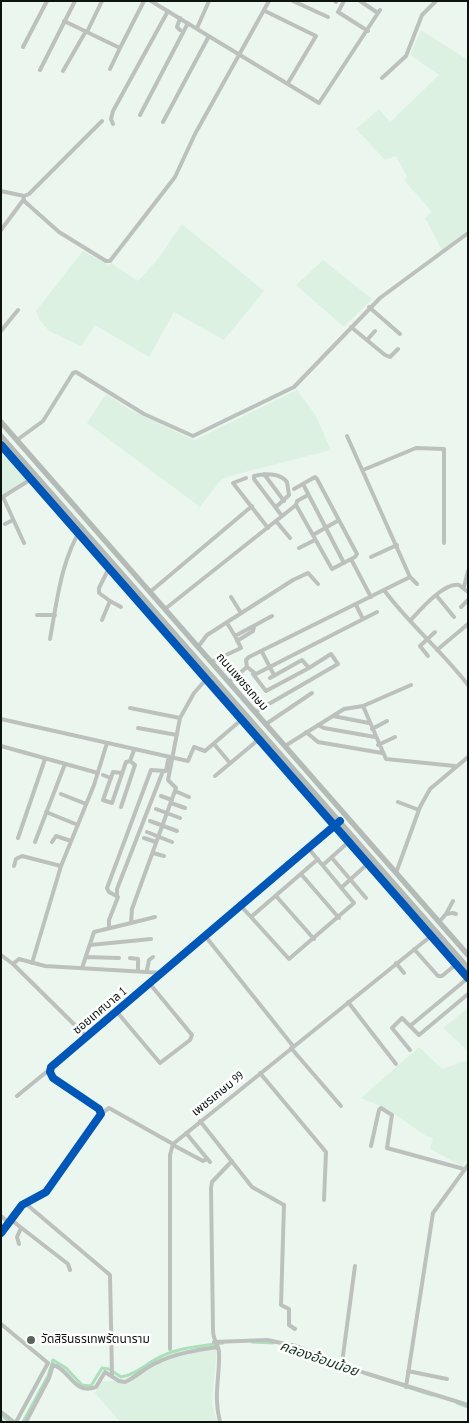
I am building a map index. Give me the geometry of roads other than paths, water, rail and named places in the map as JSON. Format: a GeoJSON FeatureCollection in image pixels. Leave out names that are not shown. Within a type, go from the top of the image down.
{"type":"FeatureCollection","features":[{"type":"Feature","properties":{"kind":"main road","name":"ถนนเพชรเกษม"},"geometry":{"type":"LineString","coordinates":[[1,422],[468,955]]}},
{"type":"Feature","properties":{"kind":"main road","name":"ถนนเพชรเกษม"},"geometry":{"type":"LineString","coordinates":[[3,438],[468,968]]}},
{"type":"Feature","properties":{"kind":"main road"},"geometry":{"type":"LineString","coordinates":[[436,932],[448,932]]}},
{"type":"Feature","properties":{"kind":"main road"},"geometry":{"type":"LineString","coordinates":[[443,940],[444,935],[448,932]]}},
{"type":"Feature","properties":{"kind":"street"},"geometry":{"type":"LineString","coordinates":[[23,47],[47,1]]}},
{"type":"Feature","properties":{"kind":"street"},"geometry":{"type":"LineString","coordinates":[[40,70],[75,1]]}},
{"type":"Feature","properties":{"kind":"street"},"geometry":{"type":"LineString","coordinates":[[63,72],[102,1]]}},
{"type":"Feature","properties":{"kind":"street"},"geometry":{"type":"LineString","coordinates":[[110,69],[144,1]]}},
{"type":"Feature","properties":{"kind":"street"},"geometry":{"type":"LineString","coordinates":[[197,28],[209,1]]}},
{"type":"Feature","properties":{"kind":"street"},"geometry":{"type":"LineString","coordinates":[[1,191],[24,198],[66,238],[106,262],[110,261],[175,177],[195,134],[269,1]]}},
{"type":"Feature","properties":{"kind":"street"},"geometry":{"type":"LineString","coordinates":[[293,1],[328,17]]}},
{"type":"Feature","properties":{"kind":"street"},"geometry":{"type":"LineString","coordinates":[[344,1],[338,12],[368,31]]}},
{"type":"Feature","properties":{"kind":"street"},"geometry":{"type":"LineString","coordinates":[[154,2],[209,36],[241,53],[318,103],[368,31],[379,11],[360,1]]}},
{"type":"Feature","properties":{"kind":"street"},"geometry":{"type":"LineString","coordinates":[[382,78],[406,56],[422,15],[436,1]]}},
{"type":"Feature","properties":{"kind":"street"},"geometry":{"type":"LineString","coordinates":[[113,124],[111,119],[114,111],[168,11]]}},
{"type":"Feature","properties":{"kind":"street"},"geometry":{"type":"LineString","coordinates":[[264,11],[316,36],[288,83]]}},
{"type":"Feature","properties":{"kind":"street"},"geometry":{"type":"LineString","coordinates":[[180,18],[177,27],[180,30]]}},
{"type":"Feature","properties":{"kind":"street"},"geometry":{"type":"LineString","coordinates":[[64,21],[120,48]]}},
{"type":"Feature","properties":{"kind":"street"},"geometry":{"type":"LineString","coordinates":[[140,114],[188,23]]}},
{"type":"Feature","properties":{"kind":"street"},"geometry":{"type":"LineString","coordinates":[[163,122],[209,36]]}},
{"type":"Feature","properties":{"kind":"street"},"geometry":{"type":"LineString","coordinates":[[1,230],[24,198],[102,121]]}},
{"type":"Feature","properties":{"kind":"street"},"geometry":{"type":"LineString","coordinates":[[17,440],[43,421],[73,373],[76,372],[144,414],[193,436],[290,391],[369,307],[468,232]]}},
{"type":"Feature","properties":{"kind":"street"},"geometry":{"type":"LineString","coordinates":[[369,307],[400,334]]}},
{"type":"Feature","properties":{"kind":"street"},"geometry":{"type":"LineString","coordinates":[[1,331],[18,310]]}},
{"type":"Feature","properties":{"kind":"street"},"geometry":{"type":"LineString","coordinates":[[351,327],[388,356],[398,349]]}},
{"type":"Feature","properties":{"kind":"street"},"geometry":{"type":"LineString","coordinates":[[367,340],[375,331]]}},
{"type":"Feature","properties":{"kind":"street"},"geometry":{"type":"LineString","coordinates":[[348,436],[410,577],[417,584]]}},
{"type":"Feature","properties":{"kind":"street"},"geometry":{"type":"LineString","coordinates":[[1,447],[3,438]]}},
{"type":"Feature","properties":{"kind":"street"},"geometry":{"type":"LineString","coordinates":[[363,470],[416,448],[444,448],[444,543]]}},
{"type":"Feature","properties":{"kind":"street"},"geometry":{"type":"LineString","coordinates":[[264,474],[284,501]]}},
{"type":"Feature","properties":{"kind":"street"},"geometry":{"type":"LineString","coordinates":[[276,507],[290,493],[285,479],[279,475],[264,474],[254,476],[254,479],[282,516]]}},
{"type":"Feature","properties":{"kind":"street"},"geometry":{"type":"LineString","coordinates":[[24,543],[2,498],[36,476]]}},
{"type":"Feature","properties":{"kind":"street"},"geometry":{"type":"LineString","coordinates":[[294,489],[315,477],[318,479],[357,554],[352,559],[331,569],[296,505]]}},
{"type":"Feature","properties":{"kind":"street"},"geometry":{"type":"LineString","coordinates":[[246,478],[233,483],[268,528]]}},
{"type":"Feature","properties":{"kind":"street"},"geometry":{"type":"LineString","coordinates":[[303,484],[344,563]]}},
{"type":"Feature","properties":{"kind":"street"},"geometry":{"type":"LineString","coordinates":[[165,609],[268,528],[296,505],[297,501],[308,495]]}},
{"type":"Feature","properties":{"kind":"street"},"geometry":{"type":"LineString","coordinates":[[150,592],[252,506]]}},
{"type":"Feature","properties":{"kind":"street"},"geometry":{"type":"LineString","coordinates":[[5,524],[13,520]]}},
{"type":"Feature","properties":{"kind":"street"},"geometry":{"type":"LineString","coordinates":[[313,535],[339,520]]}},
{"type":"Feature","properties":{"kind":"street"},"geometry":{"type":"LineString","coordinates":[[276,521],[290,538]]}},
{"type":"Feature","properties":{"kind":"street"},"geometry":{"type":"LineString","coordinates":[[50,639],[70,550],[82,527]]}},
{"type":"Feature","properties":{"kind":"street"},"geometry":{"type":"LineString","coordinates":[[299,548],[315,540]]}},
{"type":"Feature","properties":{"kind":"street"},"geometry":{"type":"LineString","coordinates":[[371,557],[397,545]]}},
{"type":"Feature","properties":{"kind":"street"},"geometry":{"type":"LineString","coordinates":[[352,559],[371,597]]}},
{"type":"Feature","properties":{"kind":"street"},"geometry":{"type":"LineString","coordinates":[[112,562],[98,590],[110,601],[121,607]]}},
{"type":"Feature","properties":{"kind":"street"},"geometry":{"type":"LineString","coordinates":[[464,587],[468,571]]}},
{"type":"Feature","properties":{"kind":"street"},"geometry":{"type":"LineString","coordinates":[[198,647],[207,635],[306,573],[310,574],[318,584]]}},
{"type":"Feature","properties":{"kind":"street"},"geometry":{"type":"LineString","coordinates":[[256,712],[338,664],[331,654],[266,691],[247,667],[247,659],[410,577]]}},
{"type":"Feature","properties":{"kind":"street"},"geometry":{"type":"LineString","coordinates":[[410,621],[436,595],[454,584],[464,587],[468,592]]}},
{"type":"Feature","properties":{"kind":"street"},"geometry":{"type":"LineString","coordinates":[[384,590],[468,685]]}},
{"type":"Feature","properties":{"kind":"street"},"geometry":{"type":"LineString","coordinates":[[436,595],[454,617]]}},
{"type":"Feature","properties":{"kind":"street"},"geometry":{"type":"LineString","coordinates":[[231,597],[241,613]]}},
{"type":"Feature","properties":{"kind":"street"},"geometry":{"type":"LineString","coordinates":[[461,607],[468,600]]}},
{"type":"Feature","properties":{"kind":"street"},"geometry":{"type":"LineString","coordinates":[[102,618],[110,601]]}},
{"type":"Feature","properties":{"kind":"street"},"geometry":{"type":"LineString","coordinates":[[356,605],[363,619]]}},
{"type":"Feature","properties":{"kind":"street"},"geometry":{"type":"LineString","coordinates":[[253,674],[377,612]]}},
{"type":"Feature","properties":{"kind":"street"},"geometry":{"type":"LineString","coordinates":[[36,615],[54,615]]}},
{"type":"Feature","properties":{"kind":"street"},"geometry":{"type":"LineString","coordinates":[[236,638],[272,616]]}},
{"type":"Feature","properties":{"kind":"street"},"geometry":{"type":"LineString","coordinates":[[211,662],[241,648],[227,624]]}},
{"type":"Feature","properties":{"kind":"street"},"geometry":{"type":"LineString","coordinates":[[437,650],[468,624]]}},
{"type":"Feature","properties":{"kind":"street"},"geometry":{"type":"LineString","coordinates":[[428,656],[420,646],[435,632]]}},
{"type":"Feature","properties":{"kind":"street"},"geometry":{"type":"LineString","coordinates":[[262,652],[272,676],[302,660],[309,668]]}},
{"type":"Feature","properties":{"kind":"street"},"geometry":{"type":"LineString","coordinates":[[229,682],[247,667]]}},
{"type":"Feature","properties":{"kind":"street"},"geometry":{"type":"LineString","coordinates":[[117,895],[107,890],[151,770],[166,772],[180,718],[194,693],[211,674]]}},
{"type":"Feature","properties":{"kind":"street"},"geometry":{"type":"LineString","coordinates":[[285,746],[344,709],[363,706],[411,686]]}},
{"type":"Feature","properties":{"kind":"street"},"geometry":{"type":"LineString","coordinates":[[266,724],[312,693]]}},
{"type":"Feature","properties":{"kind":"street"},"geometry":{"type":"LineString","coordinates":[[363,706],[382,753],[388,760],[455,766]]}},
{"type":"Feature","properties":{"kind":"street"},"geometry":{"type":"LineString","coordinates":[[130,708],[180,718]]}},
{"type":"Feature","properties":{"kind":"street"},"geometry":{"type":"LineString","coordinates":[[1,719],[188,761],[194,747],[204,751],[247,715]]}},
{"type":"Feature","properties":{"kind":"street"},"geometry":{"type":"LineString","coordinates":[[332,716],[369,723]]}},
{"type":"Feature","properties":{"kind":"street"},"geometry":{"type":"LineString","coordinates":[[372,729],[388,721]]}},
{"type":"Feature","properties":{"kind":"street"},"geometry":{"type":"LineString","coordinates":[[318,725],[324,728],[375,737]]}},
{"type":"Feature","properties":{"kind":"street"},"geometry":{"type":"LineString","coordinates":[[138,728],[176,735]]}},
{"type":"Feature","properties":{"kind":"street"},"geometry":{"type":"LineString","coordinates":[[306,732],[318,742],[382,753]]}},
{"type":"Feature","properties":{"kind":"street"},"geometry":{"type":"LineString","coordinates":[[215,776],[264,735]]}},
{"type":"Feature","properties":{"kind":"street"},"geometry":{"type":"LineString","coordinates":[[378,744],[395,737]]}},
{"type":"Feature","properties":{"kind":"street"},"geometry":{"type":"LineString","coordinates":[[32,963],[61,866],[100,774],[107,743]]}},
{"type":"Feature","properties":{"kind":"street"},"geometry":{"type":"LineString","coordinates":[[214,744],[230,763]]}},
{"type":"Feature","properties":{"kind":"street"},"geometry":{"type":"LineString","coordinates":[[1,746],[111,778]]}},
{"type":"Feature","properties":{"kind":"street"},"geometry":{"type":"LineString","coordinates":[[122,774],[114,770],[103,799],[112,804],[122,774],[126,762],[130,761],[134,750]]}},
{"type":"Feature","properties":{"kind":"street"},"geometry":{"type":"LineString","coordinates":[[131,923],[132,909],[175,791],[176,786],[168,781],[170,757]]}},
{"type":"Feature","properties":{"kind":"street"},"geometry":{"type":"LineString","coordinates":[[396,873],[419,810],[430,789],[468,757]]}},
{"type":"Feature","properties":{"kind":"street"},"geometry":{"type":"LineString","coordinates":[[18,838],[46,759]]}},
{"type":"Feature","properties":{"kind":"street"},"geometry":{"type":"LineString","coordinates":[[121,807],[135,765],[130,761]]}},
{"type":"Feature","properties":{"kind":"street"},"geometry":{"type":"LineString","coordinates":[[34,842],[65,764]]}},
{"type":"Feature","properties":{"kind":"street"},"geometry":{"type":"LineString","coordinates":[[109,928],[117,889],[163,771]]}},
{"type":"Feature","properties":{"kind":"street"},"geometry":{"type":"LineString","coordinates":[[175,791],[189,797]]}},
{"type":"Feature","properties":{"kind":"street"},"geometry":{"type":"LineString","coordinates":[[61,794],[86,804]]}},
{"type":"Feature","properties":{"kind":"street"},"geometry":{"type":"LineString","coordinates":[[161,796],[185,808]]}},
{"type":"Feature","properties":{"kind":"street"},"geometry":{"type":"LineString","coordinates":[[398,802],[419,810]]}},
{"type":"Feature","properties":{"kind":"street"},"geometry":{"type":"LineString","coordinates":[[156,808],[180,818]]}},
{"type":"Feature","properties":{"kind":"street"},"geometry":{"type":"LineString","coordinates":[[46,812],[78,825]]}},
{"type":"Feature","properties":{"kind":"street"},"geometry":{"type":"LineString","coordinates":[[150,821],[177,831]]}},
{"type":"Feature","properties":{"kind":"street","name":"ซอยเทศบาล 1"},"geometry":{"type":"LineString","coordinates":[[17,1096],[50,1070],[340,821]]}},
{"type":"Feature","properties":{"kind":"street"},"geometry":{"type":"LineString","coordinates":[[146,832],[172,842]]}},
{"type":"Feature","properties":{"kind":"street"},"geometry":{"type":"LineString","coordinates":[[52,842],[56,836],[71,841]]}},
{"type":"Feature","properties":{"kind":"street"},"geometry":{"type":"LineString","coordinates":[[323,865],[354,837]]}},
{"type":"Feature","properties":{"kind":"street"},"geometry":{"type":"LineString","coordinates":[[144,838],[156,842]]}},
{"type":"Feature","properties":{"kind":"street"},"geometry":{"type":"LineString","coordinates":[[241,906],[289,959],[314,939],[354,903],[309,849]]}},
{"type":"Feature","properties":{"kind":"street"},"geometry":{"type":"LineString","coordinates":[[153,853],[164,856]]}},
{"type":"Feature","properties":{"kind":"street"},"geometry":{"type":"LineString","coordinates":[[14,866],[16,859],[22,856],[61,866]]}},
{"type":"Feature","properties":{"kind":"street"},"geometry":{"type":"LineString","coordinates":[[332,858],[366,898]]}},
{"type":"Feature","properties":{"kind":"street"},"geometry":{"type":"LineString","coordinates":[[251,917],[318,859]]}},
{"type":"Feature","properties":{"kind":"street"},"geometry":{"type":"LineString","coordinates":[[342,887],[373,860]]}},
{"type":"Feature","properties":{"kind":"street"},"geometry":{"type":"LineString","coordinates":[[300,874],[338,918]]}},
{"type":"Feature","properties":{"kind":"street"},"geometry":{"type":"LineString","coordinates":[[276,896],[314,939]]}},
{"type":"Feature","properties":{"kind":"street"},"geometry":{"type":"LineString","coordinates":[[439,922],[453,901]]}},
{"type":"Feature","properties":{"kind":"street"},"geometry":{"type":"LineString","coordinates":[[446,914],[453,912],[456,914]]}},
{"type":"Feature","properties":{"kind":"street"},"geometry":{"type":"LineString","coordinates":[[82,968],[94,932],[156,917]]}},
{"type":"Feature","properties":{"kind":"street","name":"เพชรเกษม 99"},"geometry":{"type":"LineString","coordinates":[[173,1144],[436,932]]}},
{"type":"Feature","properties":{"kind":"street"},"geometry":{"type":"LineString","coordinates":[[206,937],[341,1106]]}},
{"type":"Feature","properties":{"kind":"street"},"geometry":{"type":"LineString","coordinates":[[90,945],[150,939]]}},
{"type":"Feature","properties":{"kind":"street"},"geometry":{"type":"LineString","coordinates":[[414,949],[438,976],[442,976],[461,960]]}},
{"type":"Feature","properties":{"kind":"street"},"geometry":{"type":"LineString","coordinates":[[1,955],[14,964],[88,1037]]}},
{"type":"Feature","properties":{"kind":"street"},"geometry":{"type":"LineString","coordinates":[[86,957],[119,958]]}},
{"type":"Feature","properties":{"kind":"street"},"geometry":{"type":"LineString","coordinates":[[147,970],[149,960],[153,957]]}},
{"type":"Feature","properties":{"kind":"street"},"geometry":{"type":"LineString","coordinates":[[14,964],[19,958],[32,963],[82,968],[147,970],[163,973]]}},
{"type":"Feature","properties":{"kind":"street"},"geometry":{"type":"LineString","coordinates":[[130,958],[138,959],[138,970]]}},
{"type":"Feature","properties":{"kind":"street"},"geometry":{"type":"LineString","coordinates":[[396,963],[404,973]]}},
{"type":"Feature","properties":{"kind":"street"},"geometry":{"type":"LineString","coordinates":[[410,1026],[468,978]]}},
{"type":"Feature","properties":{"kind":"street"},"geometry":{"type":"LineString","coordinates":[[117,1012],[160,1062],[190,1040],[192,1035],[150,984]]}},
{"type":"Feature","properties":{"kind":"street"},"geometry":{"type":"LineString","coordinates":[[410,1050],[392,1028],[402,1018],[419,1034],[468,994]]}},
{"type":"Feature","properties":{"kind":"street"},"geometry":{"type":"LineString","coordinates":[[348,1002],[396,1064]]}},
{"type":"Feature","properties":{"kind":"street"},"geometry":{"type":"LineString","coordinates":[[50,1070],[53,1078],[98,1108],[102,1113]]}},
{"type":"Feature","properties":{"kind":"street"},"geometry":{"type":"LineString","coordinates":[[260,1073],[326,1152],[324,1200]]}},
{"type":"Feature","properties":{"kind":"street"},"geometry":{"type":"LineString","coordinates":[[1,1233],[9,1220],[25,1203],[46,1192],[102,1113],[109,1108],[203,1161],[208,1160],[186,1133]]}},
{"type":"Feature","properties":{"kind":"street"},"geometry":{"type":"LineString","coordinates":[[371,1146],[381,1108],[392,1115],[388,1148],[464,1170]]}},
{"type":"Feature","properties":{"kind":"street"},"geometry":{"type":"LineString","coordinates":[[200,1121],[255,1190],[284,1205],[281,1305],[289,1309],[289,1325],[295,1329]]}},
{"type":"Feature","properties":{"kind":"street"},"geometry":{"type":"LineString","coordinates":[[170,1349],[170,1155],[173,1144]]}},
{"type":"Feature","properties":{"kind":"street"},"geometry":{"type":"LineString","coordinates":[[220,1422],[215,1400],[216,1345],[211,1188],[212,1182],[232,1161]]}},
{"type":"Feature","properties":{"kind":"street"},"geometry":{"type":"LineString","coordinates":[[406,1387],[433,1213],[468,1165]]}},
{"type":"Feature","properties":{"kind":"street"},"geometry":{"type":"LineString","coordinates":[[25,1203],[110,1275],[112,1373],[119,1381],[125,1382],[156,1362],[187,1352],[216,1345],[278,1342],[302,1347],[406,1387],[468,1405]]}},
{"type":"Feature","properties":{"kind":"street"},"geometry":{"type":"LineString","coordinates":[[1,1216],[21,1228],[68,1264],[70,1270]]}},
{"type":"Feature","properties":{"kind":"street"},"geometry":{"type":"LineString","coordinates":[[19,1244],[17,1237],[21,1228]]}},
{"type":"Feature","properties":{"kind":"street"},"geometry":{"type":"LineString","coordinates":[[342,1363],[355,1266]]}},
{"type":"Feature","properties":{"kind":"street"},"geometry":{"type":"LineString","coordinates":[[1,1324],[48,1363],[15,1422],[1,1412]]}},
{"type":"Feature","properties":{"kind":"street"},"geometry":{"type":"LineString","coordinates":[[26,1422],[49,1378],[53,1364],[62,1370],[76,1386],[84,1388],[96,1387],[105,1372],[112,1373]]}},
{"type":"Feature","properties":{"kind":"street"},"geometry":{"type":"LineString","coordinates":[[408,1372],[447,1379]]}},
{"type":"Feature","properties":{"kind":"waterway","name":"คลองอ้อมน้อย"},"geometry":{"type":"LineString","coordinates":[[252,1342],[273,1343]]}},
{"type":"Feature","properties":{"kind":"waterway","name":"คลองอ้อมน้อย"},"geometry":{"type":"LineString","coordinates":[[23,1422],[48,1376],[53,1360],[66,1368],[82,1385],[91,1386],[102,1368],[109,1369],[121,1377],[126,1376],[169,1353],[192,1347],[223,1343]]}},
{"type":"Feature","properties":{"kind":"waterway","name":"คลองอ้อมน้อย"},"geometry":{"type":"LineString","coordinates":[[352,1369],[432,1395]]}},
{"type":"Feature","properties":{"kind":"waterway","name":"คลองอ้อมน้อย"},"geometry":{"type":"LineString","coordinates":[[457,1403],[468,1407]]}},
{"type":"Feature","properties":{"kind":"waterway","name":"คลองอ้อมน้อย"},"geometry":{"type":"LineString","coordinates":[[1,1415],[10,1422]]}},
{"type":"Feature","properties":{"kind":"place","name":"วัดสิรินธรเทพรัตนาราม"},"geometry":{"type":"Point","coordinates":[31,1340]}}]}
